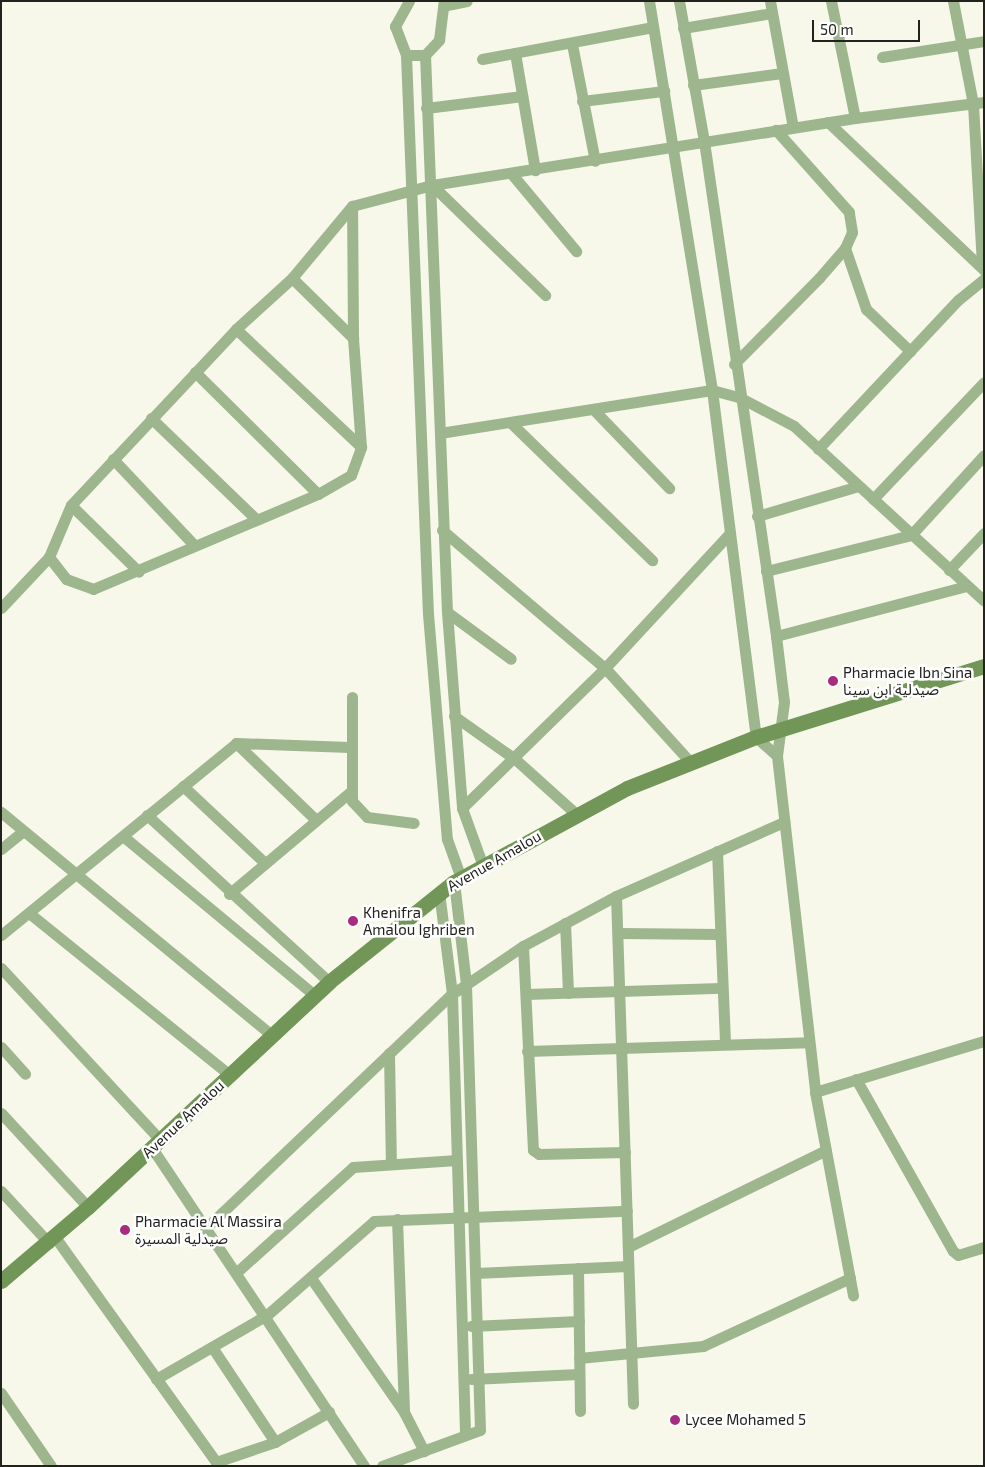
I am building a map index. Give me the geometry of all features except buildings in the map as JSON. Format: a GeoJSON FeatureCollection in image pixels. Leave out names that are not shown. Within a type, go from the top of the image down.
{"type":"FeatureCollection","features":[{"type":"Feature","properties":{"kind":"main road","name":"Avenue Amalou"},"geometry":{"type":"LineString","coordinates":[[3,1278],[52,1240],[329,982],[439,892],[458,880],[576,814],[756,737],[781,732],[984,666]]}},
{"type":"Feature","properties":{"kind":"street"},"geometry":{"type":"LineString","coordinates":[[382,1466],[480,1430],[466,984],[458,880],[447,839],[428,614],[406,55],[395,26],[409,1]]}},
{"type":"Feature","properties":{"kind":"street"},"geometry":{"type":"LineString","coordinates":[[467,1],[445,3],[439,40],[425,55],[426,108],[432,185],[442,530],[454,716],[462,808],[483,866]]}},
{"type":"Feature","properties":{"kind":"street"},"geometry":{"type":"LineString","coordinates":[[649,1],[664,90],[676,146],[712,390],[756,737],[777,756]]}},
{"type":"Feature","properties":{"kind":"street"},"geometry":{"type":"LineString","coordinates":[[679,1],[704,141],[734,364],[776,636],[784,702],[777,756],[809,1042],[815,1092],[853,1295]]}},
{"type":"Feature","properties":{"kind":"street"},"geometry":{"type":"LineString","coordinates":[[770,1],[793,127]]}},
{"type":"Feature","properties":{"kind":"street"},"geometry":{"type":"LineString","coordinates":[[953,1],[960,44],[978,103],[983,268]]}},
{"type":"Feature","properties":{"kind":"street"},"geometry":{"type":"LineString","coordinates":[[835,2],[855,118]]}},
{"type":"Feature","properties":{"kind":"street"},"geometry":{"type":"LineString","coordinates":[[683,28],[772,13]]}},
{"type":"Feature","properties":{"kind":"street"},"geometry":{"type":"LineString","coordinates":[[482,59],[572,44],[653,27]]}},
{"type":"Feature","properties":{"kind":"street"},"geometry":{"type":"LineString","coordinates":[[882,57],[984,41]]}},
{"type":"Feature","properties":{"kind":"street"},"geometry":{"type":"LineString","coordinates":[[572,44],[582,101],[596,161]]}},
{"type":"Feature","properties":{"kind":"street"},"geometry":{"type":"LineString","coordinates":[[515,53],[535,170]]}},
{"type":"Feature","properties":{"kind":"street"},"geometry":{"type":"LineString","coordinates":[[406,55],[425,55]]}},
{"type":"Feature","properties":{"kind":"street"},"geometry":{"type":"LineString","coordinates":[[693,86],[782,73]]}},
{"type":"Feature","properties":{"kind":"street"},"geometry":{"type":"LineString","coordinates":[[582,101],[664,90]]}},
{"type":"Feature","properties":{"kind":"street"},"geometry":{"type":"LineString","coordinates":[[426,108],[522,96]]}},
{"type":"Feature","properties":{"kind":"street"},"geometry":{"type":"LineString","coordinates":[[1,608],[48,557],[71,505],[236,329],[292,278],[352,206],[432,185],[596,161],[793,127],[978,103]]}},
{"type":"Feature","properties":{"kind":"street"},"geometry":{"type":"LineString","coordinates":[[828,122],[983,268]]}},
{"type":"Feature","properties":{"kind":"street"},"geometry":{"type":"LineString","coordinates":[[734,364],[845,248],[852,232],[849,212],[776,130]]}},
{"type":"Feature","properties":{"kind":"street"},"geometry":{"type":"LineString","coordinates":[[511,173],[576,251]]}},
{"type":"Feature","properties":{"kind":"street"},"geometry":{"type":"LineString","coordinates":[[432,185],[545,295]]}},
{"type":"Feature","properties":{"kind":"street"},"geometry":{"type":"LineString","coordinates":[[48,557],[66,579],[86,589],[139,572],[194,545],[318,494],[351,475],[361,447],[353,338],[352,206]]}},
{"type":"Feature","properties":{"kind":"street"},"geometry":{"type":"LineString","coordinates":[[845,248],[866,309],[910,351]]}},
{"type":"Feature","properties":{"kind":"street"},"geometry":{"type":"LineString","coordinates":[[292,278],[353,338]]}},
{"type":"Feature","properties":{"kind":"street"},"geometry":{"type":"LineString","coordinates":[[818,448],[910,351],[984,280]]}},
{"type":"Feature","properties":{"kind":"street"},"geometry":{"type":"LineString","coordinates":[[236,329],[361,447]]}},
{"type":"Feature","properties":{"kind":"street"},"geometry":{"type":"LineString","coordinates":[[195,372],[318,494]]}},
{"type":"Feature","properties":{"kind":"street"},"geometry":{"type":"LineString","coordinates":[[873,499],[984,382]]}},
{"type":"Feature","properties":{"kind":"street"},"geometry":{"type":"LineString","coordinates":[[440,433],[712,390],[739,397],[776,414],[818,448],[984,602]]}},
{"type":"Feature","properties":{"kind":"street"},"geometry":{"type":"LineString","coordinates":[[593,409],[669,488]]}},
{"type":"Feature","properties":{"kind":"street"},"geometry":{"type":"LineString","coordinates":[[151,418],[256,519]]}},
{"type":"Feature","properties":{"kind":"street"},"geometry":{"type":"LineString","coordinates":[[511,422],[652,560]]}},
{"type":"Feature","properties":{"kind":"street"},"geometry":{"type":"LineString","coordinates":[[766,572],[911,535],[984,455]]}},
{"type":"Feature","properties":{"kind":"street"},"geometry":{"type":"LineString","coordinates":[[114,460],[194,545]]}},
{"type":"Feature","properties":{"kind":"street"},"geometry":{"type":"LineString","coordinates":[[758,516],[858,486]]}},
{"type":"Feature","properties":{"kind":"street"},"geometry":{"type":"LineString","coordinates":[[71,505],[139,572]]}},
{"type":"Feature","properties":{"kind":"street"},"geometry":{"type":"LineString","coordinates":[[442,530],[605,668],[691,764]]}},
{"type":"Feature","properties":{"kind":"street"},"geometry":{"type":"LineString","coordinates":[[462,808],[515,759],[605,668],[730,533]]}},
{"type":"Feature","properties":{"kind":"street"},"geometry":{"type":"LineString","coordinates":[[949,570],[984,533]]}},
{"type":"Feature","properties":{"kind":"street"},"geometry":{"type":"LineString","coordinates":[[776,636],[966,586]]}},
{"type":"Feature","properties":{"kind":"street"},"geometry":{"type":"LineString","coordinates":[[447,612],[511,659]]}},
{"type":"Feature","properties":{"kind":"street"},"geometry":{"type":"LineString","coordinates":[[352,697],[349,793],[367,817],[414,822]]}},
{"type":"Feature","properties":{"kind":"street"},"geometry":{"type":"LineString","coordinates":[[454,716],[515,759],[576,814]]}},
{"type":"Feature","properties":{"kind":"street"},"geometry":{"type":"LineString","coordinates":[[1,935],[124,838],[147,815],[236,743],[349,747]]}},
{"type":"Feature","properties":{"kind":"street"},"geometry":{"type":"LineString","coordinates":[[236,743],[316,820]]}},
{"type":"Feature","properties":{"kind":"street"},"geometry":{"type":"LineString","coordinates":[[183,786],[265,863]]}},
{"type":"Feature","properties":{"kind":"street"},"geometry":{"type":"LineString","coordinates":[[229,894],[349,793]]}},
{"type":"Feature","properties":{"kind":"street"},"geometry":{"type":"LineString","coordinates":[[1,812],[272,1035]]}},
{"type":"Feature","properties":{"kind":"street"},"geometry":{"type":"LineString","coordinates":[[147,815],[229,894],[329,982]]}},
{"type":"Feature","properties":{"kind":"street"},"geometry":{"type":"LineString","coordinates":[[208,1226],[389,1053],[452,994],[466,984],[522,946],[616,896],[784,822]]}},
{"type":"Feature","properties":{"kind":"street"},"geometry":{"type":"LineString","coordinates":[[1,849],[23,831]]}},
{"type":"Feature","properties":{"kind":"street"},"geometry":{"type":"LineString","coordinates":[[124,838],[314,996]]}},
{"type":"Feature","properties":{"kind":"street"},"geometry":{"type":"LineString","coordinates":[[717,851],[721,988],[725,1044]]}},
{"type":"Feature","properties":{"kind":"street"},"geometry":{"type":"LineString","coordinates":[[439,892],[452,994],[465,1435]]}},
{"type":"Feature","properties":{"kind":"street"},"geometry":{"type":"LineString","coordinates":[[616,896],[619,933],[619,993],[633,1404]]}},
{"type":"Feature","properties":{"kind":"street"},"geometry":{"type":"LineString","coordinates":[[29,913],[230,1075]]}},
{"type":"Feature","properties":{"kind":"street"},"geometry":{"type":"LineString","coordinates":[[564,923],[568,993]]}},
{"type":"Feature","properties":{"kind":"street"},"geometry":{"type":"LineString","coordinates":[[619,933],[719,934]]}},
{"type":"Feature","properties":{"kind":"street"},"geometry":{"type":"LineString","coordinates":[[522,946],[533,1150],[539,1154],[625,1152]]}},
{"type":"Feature","properties":{"kind":"street"},"geometry":{"type":"LineString","coordinates":[[1,968],[156,1144],[364,1466]]}},
{"type":"Feature","properties":{"kind":"street"},"geometry":{"type":"LineString","coordinates":[[526,994],[619,993],[721,988]]}},
{"type":"Feature","properties":{"kind":"street"},"geometry":{"type":"LineString","coordinates":[[815,1092],[984,1041]]}},
{"type":"Feature","properties":{"kind":"street"},"geometry":{"type":"LineString","coordinates":[[527,1051],[809,1042]]}},
{"type":"Feature","properties":{"kind":"street"},"geometry":{"type":"LineString","coordinates":[[1,1047],[25,1074]]}},
{"type":"Feature","properties":{"kind":"street"},"geometry":{"type":"LineString","coordinates":[[389,1053],[391,1163]]}},
{"type":"Feature","properties":{"kind":"street"},"geometry":{"type":"LineString","coordinates":[[856,1079],[953,1251],[958,1255],[984,1247]]}},
{"type":"Feature","properties":{"kind":"street"},"geometry":{"type":"LineString","coordinates":[[1,1112],[88,1207]]}},
{"type":"Feature","properties":{"kind":"street"},"geometry":{"type":"LineString","coordinates":[[628,1247],[826,1150]]}},
{"type":"Feature","properties":{"kind":"street"},"geometry":{"type":"LineString","coordinates":[[238,1272],[344,1173],[362,1164],[457,1160]]}},
{"type":"Feature","properties":{"kind":"street"},"geometry":{"type":"LineString","coordinates":[[1,1192],[52,1240],[218,1464],[275,1442],[329,1412]]}},
{"type":"Feature","properties":{"kind":"street"},"geometry":{"type":"LineString","coordinates":[[156,1379],[267,1314],[311,1278],[369,1224],[396,1219],[474,1218],[626,1211]]}},
{"type":"Feature","properties":{"kind":"street"},"geometry":{"type":"LineString","coordinates":[[396,1219],[404,1412]]}},
{"type":"Feature","properties":{"kind":"street"},"geometry":{"type":"LineString","coordinates":[[475,1273],[628,1266]]}},
{"type":"Feature","properties":{"kind":"street"},"geometry":{"type":"LineString","coordinates":[[578,1268],[580,1411]]}},
{"type":"Feature","properties":{"kind":"street"},"geometry":{"type":"LineString","coordinates":[[311,1278],[404,1412],[424,1451]]}},
{"type":"Feature","properties":{"kind":"street"},"geometry":{"type":"LineString","coordinates":[[579,1358],[632,1356],[703,1346],[850,1278]]}},
{"type":"Feature","properties":{"kind":"street"},"geometry":{"type":"LineString","coordinates":[[462,1326],[579,1321]]}},
{"type":"Feature","properties":{"kind":"street"},"geometry":{"type":"LineString","coordinates":[[212,1347],[275,1442]]}},
{"type":"Feature","properties":{"kind":"street"},"geometry":{"type":"LineString","coordinates":[[463,1380],[580,1374]]}},
{"type":"Feature","properties":{"kind":"street"},"geometry":{"type":"LineString","coordinates":[[1,1393],[51,1466]]}},
{"type":"Feature","properties":{"kind":"place","name":"Pharmacie Ibn Sina صيدلية ابن سينا"},"geometry":{"type":"Point","coordinates":[833,681]}},
{"type":"Feature","properties":{"kind":"place","name":"Khenifra Amalou Ighriben"},"geometry":{"type":"Point","coordinates":[353,921]}},
{"type":"Feature","properties":{"kind":"place","name":"Pharmacie Al Massira صيدلية المسيرة"},"geometry":{"type":"Point","coordinates":[125,1230]}},
{"type":"Feature","properties":{"kind":"place","name":"Lycee Mohamed 5"},"geometry":{"type":"Point","coordinates":[675,1420]}}]}
